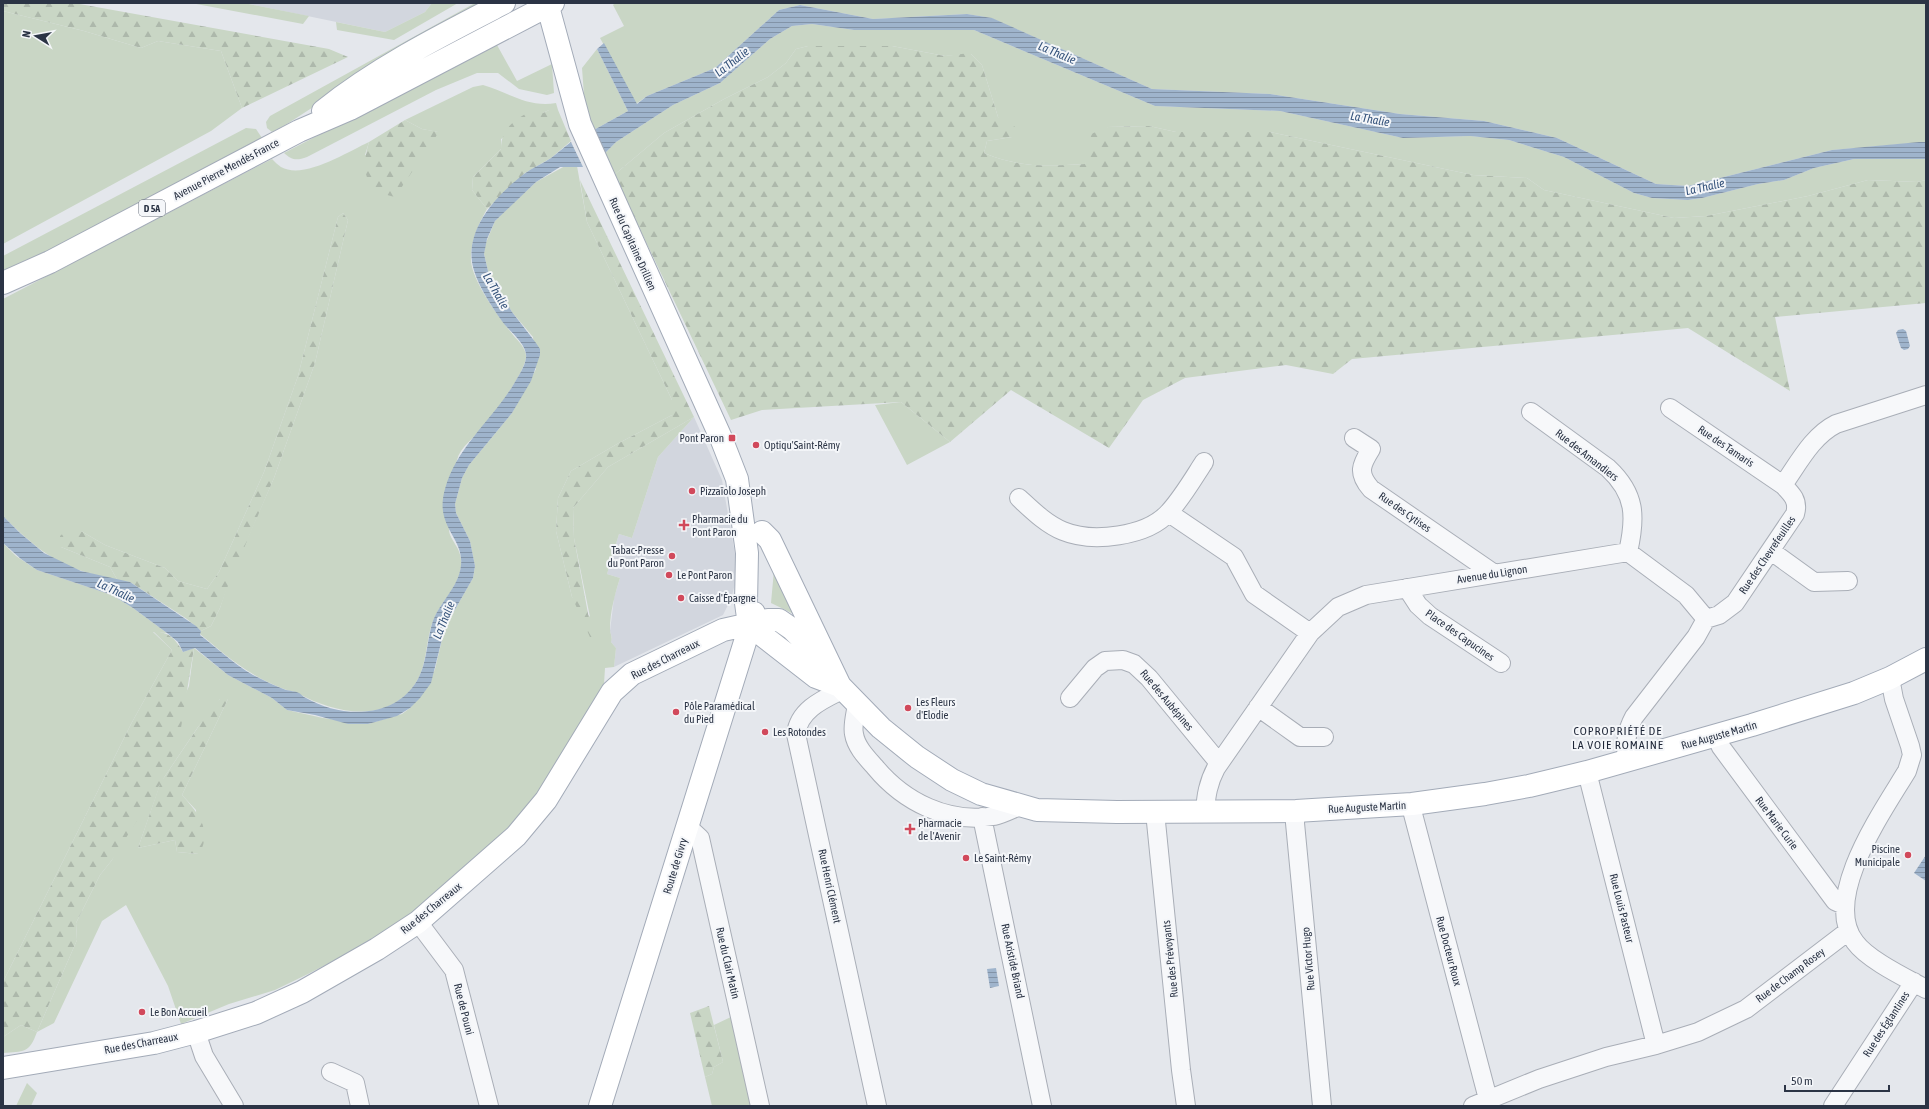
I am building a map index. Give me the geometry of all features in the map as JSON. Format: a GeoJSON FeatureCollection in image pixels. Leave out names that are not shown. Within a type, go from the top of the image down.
{"type":"FeatureCollection","features":[{"type":"Feature","properties":{"kind":"main road","name":"Avenue Pierre Mendès France"},"geometry":{"type":"LineString","coordinates":[[299,130],[340,98],[415,50],[504,3]]}},
{"type":"Feature","properties":{"kind":"main road","name":"Avenue Pierre Mendès France"},"geometry":{"type":"LineString","coordinates":[[3,283],[50,262],[299,130],[350,109],[549,4]]}},
{"type":"Feature","properties":{"kind":"main road","name":"Rue du Capitaine Drillien"},"geometry":{"type":"LineString","coordinates":[[549,4],[580,124],[618,212],[721,438],[737,479]]}},
{"type":"Feature","properties":{"kind":"main road"},"geometry":{"type":"LineString","coordinates":[[737,479],[748,492],[762,532],[770,540],[844,688]]}},
{"type":"Feature","properties":{"kind":"main road"},"geometry":{"type":"LineString","coordinates":[[737,479],[747,554],[746,603],[749,625],[816,676],[844,688]]}},
{"type":"Feature","properties":{"kind":"main road","name":"Route de Givry"},"geometry":{"type":"LineString","coordinates":[[600,1106],[749,625],[758,603],[763,546],[762,532]]}},
{"type":"Feature","properties":{"kind":"main road","name":"Rue des Charreaux"},"geometry":{"type":"LineString","coordinates":[[3,1068],[154,1043],[196,1032],[256,1013],[302,992],[377,949],[418,922],[516,836],[546,800],[612,692],[632,674],[724,630],[749,625]]}},
{"type":"Feature","properties":{"kind":"main road","name":"Rue Auguste Martin"},"geometry":{"type":"LineString","coordinates":[[844,688],[881,728],[895,740],[952,780],[981,794],[1020,806],[1037,810],[1060,812],[1296,811],[1412,804],[1529,786],[1587,772],[1716,736],[1854,693],[1890,678],[1926,659]]}},
{"type":"Feature","properties":{"kind":"street"},"geometry":{"type":"LineString","coordinates":[[1783,485],[1814,442],[1828,428],[1926,395]]}},
{"type":"Feature","properties":{"kind":"street","name":"Rue des Tamaris"},"geometry":{"type":"LineString","coordinates":[[1670,408],[1783,485]]}},
{"type":"Feature","properties":{"kind":"street","name":"Rue des Amandiers"},"geometry":{"type":"LineString","coordinates":[[1531,412],[1608,468],[1619,478],[1632,502],[1631,537],[1628,552]]}},
{"type":"Feature","properties":{"kind":"street","name":"Rue des Cytises"},"geometry":{"type":"LineString","coordinates":[[1354,438],[1371,449],[1362,466],[1362,474],[1365,482],[1371,489],[1493,573]]}},
{"type":"Feature","properties":{"kind":"street"},"geometry":{"type":"LineString","coordinates":[[1019,498],[1040,517],[1063,531],[1091,537],[1116,536],[1136,532],[1169,513],[1204,462]]}},
{"type":"Feature","properties":{"kind":"street","name":"Rue des Chevrefeuilles"},"geometry":{"type":"LineString","coordinates":[[1706,619],[1723,612],[1735,603],[1795,514],[1797,507],[1793,495],[1783,485]]}},
{"type":"Feature","properties":{"kind":"street"},"geometry":{"type":"LineString","coordinates":[[1169,513],[1234,558],[1254,594],[1310,632]]}},
{"type":"Feature","properties":{"kind":"street"},"geometry":{"type":"LineString","coordinates":[[1771,551],[1814,582],[1848,581]]}},
{"type":"Feature","properties":{"kind":"street"},"geometry":{"type":"LineString","coordinates":[[1627,760],[1625,738],[1627,730],[1634,717],[1696,638],[1706,619],[1686,595],[1628,552]]}},
{"type":"Feature","properties":{"kind":"street","name":"Avenue du Lignon"},"geometry":{"type":"LineString","coordinates":[[1205,812],[1206,792],[1210,780],[1219,763],[1310,632],[1338,606],[1366,595],[1628,552]]}},
{"type":"Feature","properties":{"kind":"street","name":"Place des Capucines"},"geometry":{"type":"LineString","coordinates":[[1407,588],[1418,605],[1430,616],[1501,663]]}},
{"type":"Feature","properties":{"kind":"street","name":"Rue des Aubépines"},"geometry":{"type":"LineString","coordinates":[[1070,698],[1095,668],[1105,661],[1123,660],[1134,664],[1149,678],[1219,763]]}},
{"type":"Feature","properties":{"kind":"street"},"geometry":{"type":"LineString","coordinates":[[1890,678],[1894,698],[1912,755],[1907,771],[1857,858],[1844,905],[1844,920],[1847,932],[1866,954],[1920,986]]}},
{"type":"Feature","properties":{"kind":"street"},"geometry":{"type":"LineString","coordinates":[[844,688],[854,734],[862,752],[891,784],[906,797],[922,806],[954,815],[982,817],[996,816],[1020,806]]}},
{"type":"Feature","properties":{"kind":"street","name":"Rue Henri Clément"},"geometry":{"type":"LineString","coordinates":[[844,688],[801,716],[797,724],[796,734],[877,1106]]}},
{"type":"Feature","properties":{"kind":"street"},"geometry":{"type":"LineString","coordinates":[[1258,707],[1300,737],[1324,737]]}},
{"type":"Feature","properties":{"kind":"street","name":"Rue Marie Curie"},"geometry":{"type":"LineString","coordinates":[[1716,736],[1721,747],[1835,901],[1844,905]]}},
{"type":"Feature","properties":{"kind":"street","name":"Rue Louis Pasteur"},"geometry":{"type":"LineString","coordinates":[[1587,772],[1656,1045]]}},
{"type":"Feature","properties":{"kind":"street","name":"Rue Docteur Roux"},"geometry":{"type":"LineString","coordinates":[[1412,804],[1413,814],[1480,1102]]}},
{"type":"Feature","properties":{"kind":"street","name":"Rue Victor Hugo"},"geometry":{"type":"LineString","coordinates":[[1296,811],[1295,823],[1322,1106]]}},
{"type":"Feature","properties":{"kind":"street","name":"Rue des Prévoyants"},"geometry":{"type":"LineString","coordinates":[[1155,812],[1186,1106]]}},
{"type":"Feature","properties":{"kind":"street","name":"Rue Aristide Briand"},"geometry":{"type":"LineString","coordinates":[[982,817],[1042,1106]]}},
{"type":"Feature","properties":{"kind":"street","name":"Rue du Clair Matin"},"geometry":{"type":"LineString","coordinates":[[687,826],[700,838],[760,1106]]}},
{"type":"Feature","properties":{"kind":"street","name":"Rue de Pouni"},"geometry":{"type":"LineString","coordinates":[[418,922],[454,970],[489,1106]]}},
{"type":"Feature","properties":{"kind":"street","name":"Rue de Champ Rosey"},"geometry":{"type":"LineString","coordinates":[[1480,1102],[1539,1079],[1599,1060],[1698,1032],[1746,1009],[1847,932]]}},
{"type":"Feature","properties":{"kind":"street","name":"Rue des Églantines"},"geometry":{"type":"LineString","coordinates":[[1833,1106],[1920,986]]}},
{"type":"Feature","properties":{"kind":"street"},"geometry":{"type":"LineString","coordinates":[[196,1032],[204,1056],[234,1106]]}},
{"type":"Feature","properties":{"kind":"street"},"geometry":{"type":"LineString","coordinates":[[331,1072],[355,1083],[360,1106]]}},
{"type":"Feature","properties":{"kind":"shaded area"},"geometry":{"type":"Polygon","coordinates":[[[244,3],[432,3],[425,12],[385,32],[244,3]]]}},
{"type":"Feature","properties":{"kind":"shaded area"},"geometry":{"type":"Polygon","coordinates":[[[694,417],[722,480],[735,554],[735,584],[731,599],[723,615],[614,667],[616,648],[611,642],[612,638],[610,631],[614,598],[620,578],[607,574],[619,534],[632,538],[658,457],[694,417]]]}},
{"type":"Feature","properties":{"kind":"green space"},"geometry":{"type":"Polygon","coordinates":[[[3,3],[74,3],[329,49],[348,57],[242,108],[221,51],[158,41],[141,48],[84,31],[3,11],[3,3]]]}},
{"type":"Feature","properties":{"kind":"green space"},"geometry":{"type":"Polygon","coordinates":[[[191,3],[244,3],[309,16],[303,24],[191,3]]]}},
{"type":"Feature","properties":{"kind":"green space"},"geometry":{"type":"Polygon","coordinates":[[[432,3],[458,3],[394,40],[337,30],[336,22],[385,32],[425,12],[432,3]]]}},
{"type":"Feature","properties":{"kind":"green space"},"geometry":{"type":"Polygon","coordinates":[[[475,3],[478,9],[412,43],[287,124],[272,132],[267,128],[266,122],[270,116],[475,3]]]}},
{"type":"Feature","properties":{"kind":"green space"},"geometry":{"type":"Polygon","coordinates":[[[615,3],[1926,3],[1926,142],[1832,150],[1688,186],[1656,184],[1557,138],[1484,121],[1400,114],[1270,94],[1152,89],[991,18],[967,14],[873,19],[800,5],[779,10],[715,68],[647,96],[636,104],[600,38],[624,26],[613,5],[615,3]]]}},
{"type":"Feature","properties":{"kind":"green space"},"geometry":{"type":"Polygon","coordinates":[[[3,11],[84,31],[141,48],[158,41],[221,51],[242,108],[211,131],[3,244],[3,11]]]}},
{"type":"Feature","properties":{"kind":"green space"},"geometry":{"type":"Polygon","coordinates":[[[812,24],[854,30],[974,30],[1155,106],[1280,111],[1403,138],[1470,136],[1509,140],[1564,157],[1634,193],[1652,198],[1688,200],[1702,198],[1758,184],[1784,180],[1814,168],[1854,159],[1926,159],[1926,180],[1917,182],[1868,180],[1808,196],[1706,216],[1674,218],[1544,190],[1527,178],[1473,175],[1270,132],[1176,132],[1149,126],[1108,127],[1085,164],[1022,164],[984,153],[987,141],[1012,137],[998,117],[982,65],[971,54],[945,56],[892,46],[808,46],[796,49],[786,63],[768,77],[724,99],[664,133],[614,175],[603,155],[616,142],[673,105],[720,83],[770,39],[792,26],[812,24]]]}},
{"type":"Feature","properties":{"kind":"green space"},"geometry":{"type":"Polygon","coordinates":[[[497,45],[517,81],[552,64],[554,93],[547,95],[519,89],[498,73],[477,73],[436,90],[307,157],[294,159],[284,153],[398,94],[497,45]]]}},
{"type":"Feature","properties":{"kind":"green space"},"geometry":{"type":"Polygon","coordinates":[[[808,46],[892,46],[945,56],[970,53],[982,65],[998,117],[1017,128],[1012,137],[987,141],[984,153],[1022,164],[1085,164],[1091,134],[1108,127],[1149,126],[1176,132],[1270,132],[1473,175],[1527,178],[1544,190],[1674,218],[1706,216],[1808,196],[1868,180],[1917,182],[1926,180],[1926,303],[1775,317],[1790,391],[1688,328],[1352,359],[1333,374],[1286,365],[1185,378],[1143,400],[1109,448],[1011,390],[950,442],[901,402],[762,410],[731,420],[614,175],[664,133],[724,99],[768,77],[786,63],[796,49],[808,46]]]}},
{"type":"Feature","properties":{"kind":"green space"},"geometry":{"type":"Polygon","coordinates":[[[597,49],[628,111],[592,131],[584,95],[582,68],[597,49]]]}},
{"type":"Feature","properties":{"kind":"green space"},"geometry":{"type":"Polygon","coordinates":[[[483,85],[527,101],[546,104],[556,103],[558,110],[549,110],[543,113],[501,139],[501,149],[473,177],[472,190],[487,209],[473,240],[471,261],[473,270],[481,289],[488,300],[524,348],[526,358],[520,374],[514,384],[483,427],[464,446],[457,460],[449,527],[450,534],[460,554],[460,574],[433,621],[430,629],[424,663],[418,680],[401,699],[388,706],[359,712],[328,706],[260,678],[232,660],[200,634],[201,631],[211,626],[220,608],[228,583],[274,478],[315,363],[348,220],[343,213],[338,217],[298,376],[264,472],[219,572],[207,589],[178,581],[165,568],[105,545],[81,531],[61,547],[110,567],[118,581],[70,567],[39,548],[3,516],[3,299],[272,159],[281,167],[290,170],[301,170],[338,158],[369,142],[365,155],[438,132],[422,129],[405,120],[473,87],[483,85]]]}},
{"type":"Feature","properties":{"kind":"green space"},"geometry":{"type":"Polygon","coordinates":[[[531,110],[543,113],[549,110],[558,110],[571,141],[551,158],[525,173],[487,209],[472,190],[473,177],[501,149],[503,135],[510,125],[531,110]]]}},
{"type":"Feature","properties":{"kind":"green space"},"geometry":{"type":"Polygon","coordinates":[[[405,120],[422,129],[439,132],[395,197],[376,190],[371,184],[365,170],[365,161],[369,142],[405,120]]]}},
{"type":"Feature","properties":{"kind":"green space"},"geometry":{"type":"Polygon","coordinates":[[[246,128],[256,129],[262,138],[136,206],[3,274],[3,256],[246,128]]]}},
{"type":"Feature","properties":{"kind":"green space"},"geometry":{"type":"Polygon","coordinates":[[[565,166],[577,166],[587,222],[672,400],[672,415],[617,444],[571,471],[558,498],[556,531],[572,597],[590,617],[574,538],[573,508],[608,467],[694,417],[658,457],[632,538],[619,534],[607,574],[620,578],[613,603],[610,623],[611,642],[616,648],[614,667],[605,668],[604,684],[543,786],[527,809],[500,836],[458,872],[428,901],[381,936],[275,990],[229,1004],[181,1024],[168,986],[126,905],[102,921],[54,1023],[37,1032],[77,940],[76,923],[100,875],[112,860],[189,686],[194,648],[228,675],[272,698],[287,710],[323,718],[368,724],[402,714],[410,708],[427,688],[435,669],[445,627],[473,578],[475,566],[470,541],[456,513],[455,504],[462,478],[469,465],[512,413],[536,369],[533,337],[512,312],[488,271],[484,254],[485,245],[495,221],[536,182],[565,166]],[[220,699],[198,727],[161,782],[138,848],[175,840],[177,852],[198,854],[196,810],[182,795],[228,699],[220,699]]]}},
{"type":"Feature","properties":{"kind":"green space"},"geometry":{"type":"Polygon","coordinates":[[[580,180],[694,417],[608,467],[573,508],[574,538],[594,646],[572,597],[556,531],[558,498],[571,471],[617,444],[672,415],[672,400],[587,222],[580,180]]]}},
{"type":"Feature","properties":{"kind":"green space"},"geometry":{"type":"Polygon","coordinates":[[[343,213],[348,220],[315,363],[274,478],[229,583],[220,608],[211,626],[201,631],[187,619],[130,582],[118,581],[110,567],[61,547],[60,536],[68,529],[81,531],[105,545],[165,568],[178,581],[207,589],[219,572],[264,472],[298,376],[338,217],[343,213]]]}},
{"type":"Feature","properties":{"kind":"green space"},"geometry":{"type":"Polygon","coordinates":[[[901,402],[950,442],[907,465],[875,405],[901,402]]]}},
{"type":"Feature","properties":{"kind":"green space"},"geometry":{"type":"Polygon","coordinates":[[[3,543],[16,556],[37,570],[112,595],[133,608],[167,633],[153,632],[172,650],[131,724],[3,982],[3,543]]]}},
{"type":"Feature","properties":{"kind":"green space"},"geometry":{"type":"Polygon","coordinates":[[[775,559],[798,616],[771,603],[775,559]]]}},
{"type":"Feature","properties":{"kind":"green space"},"geometry":{"type":"Polygon","coordinates":[[[153,631],[164,633],[174,639],[183,652],[194,648],[179,740],[163,779],[213,705],[220,699],[228,699],[182,795],[202,822],[204,830],[203,845],[199,854],[177,852],[175,840],[138,848],[160,784],[112,860],[100,875],[76,923],[77,940],[37,1032],[21,1025],[3,1037],[3,982],[131,724],[172,650],[153,631]]]}},
{"type":"Feature","properties":{"kind":"green space"},"geometry":{"type":"Polygon","coordinates":[[[709,1006],[723,1062],[714,1067],[712,1074],[705,1077],[690,1013],[709,1006]]]}},
{"type":"Feature","properties":{"kind":"green space"},"geometry":{"type":"Polygon","coordinates":[[[733,1016],[754,1106],[712,1106],[705,1077],[712,1074],[714,1067],[723,1062],[714,1025],[733,1016]]]}},
{"type":"Feature","properties":{"kind":"green space"},"geometry":{"type":"Polygon","coordinates":[[[21,1025],[37,1032],[31,1044],[25,1050],[3,1053],[3,1037],[21,1025]]]}},
{"type":"Feature","properties":{"kind":"green space"},"geometry":{"type":"Polygon","coordinates":[[[27,1083],[37,1093],[31,1106],[16,1106],[27,1083]]]}},
{"type":"Feature","properties":{"kind":"water","name":"La Thalie"},"geometry":{"type":"Polygon","coordinates":[[[800,5],[873,19],[967,14],[992,18],[1152,89],[1270,94],[1400,114],[1484,121],[1557,138],[1656,184],[1688,186],[1832,150],[1926,142],[1926,159],[1854,159],[1814,168],[1784,180],[1758,184],[1702,198],[1688,200],[1652,198],[1634,193],[1564,157],[1509,140],[1470,136],[1403,138],[1280,111],[1155,106],[974,30],[854,30],[812,24],[792,26],[770,39],[720,83],[673,105],[616,142],[603,155],[592,131],[628,111],[597,49],[604,43],[637,104],[647,96],[715,68],[779,10],[800,5]]]}},
{"type":"Feature","properties":{"kind":"water","name":"La Thalie"},"geometry":{"type":"Polygon","coordinates":[[[571,142],[583,167],[560,167],[536,182],[495,221],[487,239],[484,254],[488,271],[512,312],[540,349],[540,355],[531,381],[512,413],[469,465],[462,478],[455,504],[456,513],[470,541],[475,566],[473,578],[445,627],[431,683],[420,698],[410,708],[397,716],[368,724],[348,724],[315,715],[287,710],[272,698],[228,675],[195,648],[183,652],[178,642],[167,633],[133,608],[112,595],[37,570],[21,559],[3,543],[3,516],[20,533],[44,553],[81,571],[130,582],[196,626],[201,631],[200,635],[246,671],[278,687],[299,693],[305,698],[319,704],[333,709],[362,712],[376,710],[390,705],[402,698],[412,688],[421,673],[432,624],[439,609],[453,588],[461,565],[461,555],[443,513],[445,489],[458,459],[506,396],[522,370],[526,358],[525,349],[522,344],[495,311],[477,278],[472,262],[474,236],[486,212],[504,191],[524,174],[551,158],[571,142]]]}},
{"type":"Feature","properties":{"kind":"water"},"geometry":{"type":"Polygon","coordinates":[[[1903,329],[1906,331],[1910,346],[1908,349],[1904,350],[1901,348],[1896,333],[1898,330],[1903,329]]]}},
{"type":"Feature","properties":{"kind":"water"},"geometry":{"type":"Polygon","coordinates":[[[1926,855],[1926,881],[1914,873],[1926,855]]]}},
{"type":"Feature","properties":{"kind":"water"},"geometry":{"type":"Polygon","coordinates":[[[996,968],[999,986],[990,988],[987,969],[996,968]]]}},
{"type":"Feature","properties":{"kind":"place","name":"Pont Paron"},"geometry":{"type":"Point","coordinates":[732,438]}},
{"type":"Feature","properties":{"kind":"place","name":"Optiqu'Saint-Rémy"},"geometry":{"type":"Point","coordinates":[756,445]}},
{"type":"Feature","properties":{"kind":"place","name":"Pizzaïolo Joseph"},"geometry":{"type":"Point","coordinates":[692,491]}},
{"type":"Feature","properties":{"kind":"place","name":"Pharmacie du Pont Paron"},"geometry":{"type":"Point","coordinates":[684,525]}},
{"type":"Feature","properties":{"kind":"place","name":"Tabac-Presse du Pont Paron"},"geometry":{"type":"Point","coordinates":[672,556]}},
{"type":"Feature","properties":{"kind":"place","name":"Le Pont Paron"},"geometry":{"type":"Point","coordinates":[669,575]}},
{"type":"Feature","properties":{"kind":"place","name":"Caisse d'Épargne"},"geometry":{"type":"Point","coordinates":[681,598]}},
{"type":"Feature","properties":{"kind":"place","name":"Les Fleurs d'Elodie"},"geometry":{"type":"Point","coordinates":[908,708]}},
{"type":"Feature","properties":{"kind":"place","name":"Pôle Paramédical du Pied"},"geometry":{"type":"Point","coordinates":[676,712]}},
{"type":"Feature","properties":{"kind":"place","name":"Les Rotondes"},"geometry":{"type":"Point","coordinates":[765,732]}},
{"type":"Feature","properties":{"kind":"place","name":"Pharmacie de l'Avenir"},"geometry":{"type":"Point","coordinates":[910,829]}},
{"type":"Feature","properties":{"kind":"place","name":"Piscine Municipale"},"geometry":{"type":"Point","coordinates":[1908,855]}},
{"type":"Feature","properties":{"kind":"place","name":"Le Saint-Rémy"},"geometry":{"type":"Point","coordinates":[966,858]}},
{"type":"Feature","properties":{"kind":"place","name":"Le Bon Accueil"},"geometry":{"type":"Point","coordinates":[142,1012]}},
{"type":"Feature","properties":{"kind":"district","name":"COPROPRIÉTÉ DE LA VOIE ROMAINE"},"geometry":{"type":"Point","coordinates":[1618,738]}}]}
